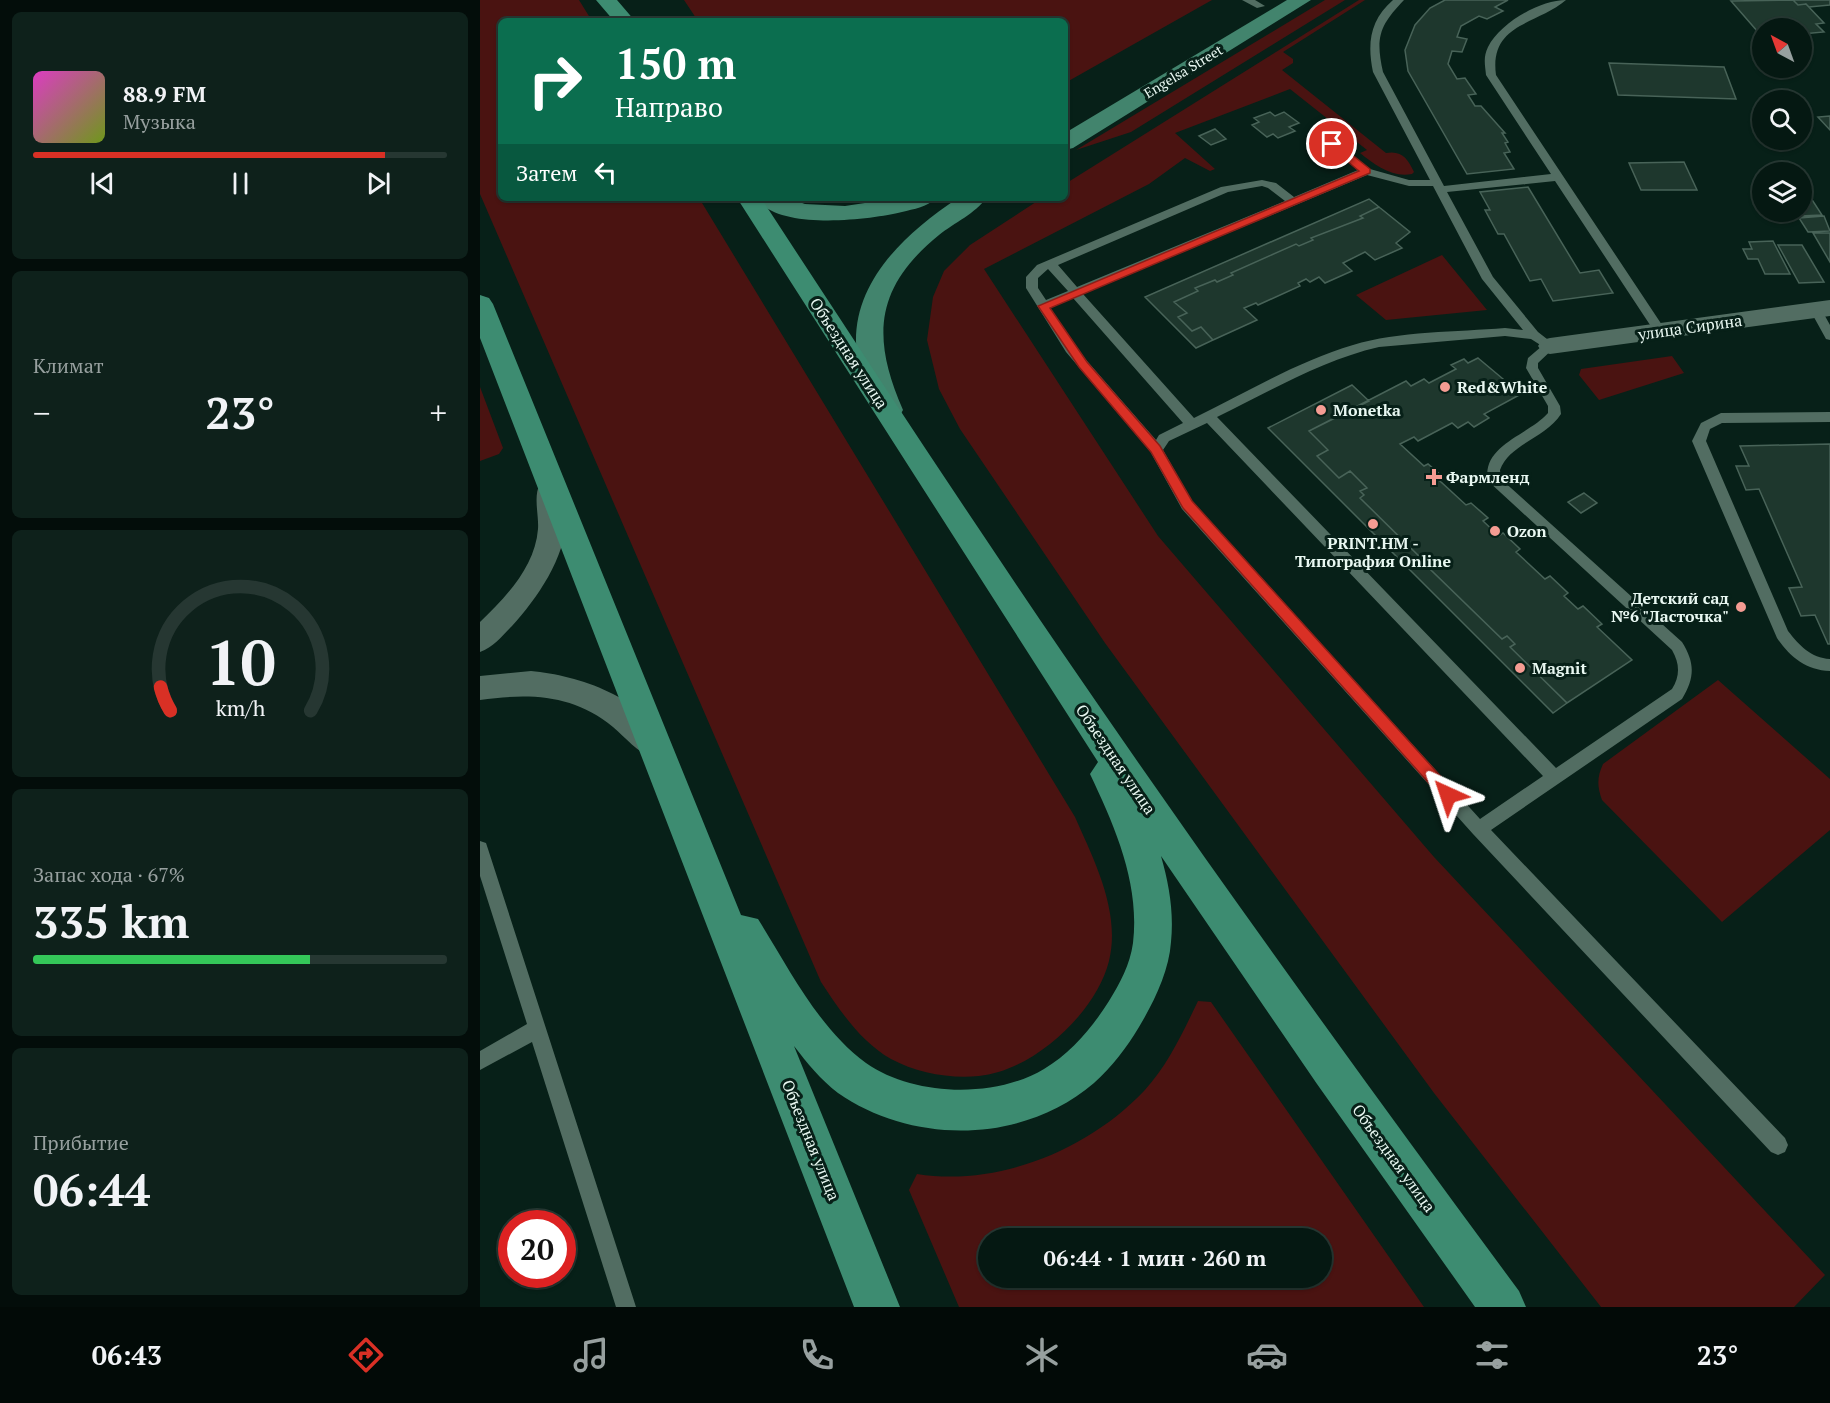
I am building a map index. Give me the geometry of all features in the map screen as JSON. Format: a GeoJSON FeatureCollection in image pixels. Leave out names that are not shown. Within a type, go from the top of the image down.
{"type":"FeatureCollection","features":[{"type":"Feature","properties":{"kind":"highway"},"geometry":{"type":"LineString","coordinates":[[606,0],[623,18]]}},
{"type":"Feature","properties":{"kind":"highway"},"geometry":{"type":"LineString","coordinates":[[620,0],[631,18]]}},
{"type":"Feature","properties":{"kind":"highway","name":"Объездная улица"},"geometry":{"type":"LineString","coordinates":[[751,201],[1052,664],[1391,1155],[1503,1307]]}},
{"type":"Feature","properties":{"kind":"highway","name":"Объездная улица"},"geometry":{"type":"LineString","coordinates":[[482,313],[539,448],[653,746],[877,1307]]}},
{"type":"Feature","properties":{"kind":"highway"},"geometry":{"type":"LineString","coordinates":[[701,864],[787,1000],[824,1052],[850,1076],[877,1093],[909,1104],[941,1109],[984,1110],[1027,1101],[1062,1083],[1091,1059],[1115,1033],[1146,971],[1152,932],[1149,885],[1142,851],[1110,777],[1052,664]]}},
{"type":"Feature","properties":{"kind":"main road","name":"Engelsa Street"},"geometry":{"type":"LineString","coordinates":[[1068,120],[1264,5],[1300,0]]}},
{"type":"Feature","properties":{"kind":"main road","name":"Engelsa Street"},"geometry":{"type":"LineString","coordinates":[[1068,141],[1264,5]]}},
{"type":"Feature","properties":{"kind":"main road"},"geometry":{"type":"LineString","coordinates":[[775,201],[807,211],[840,213],[884,208],[911,201]]}},
{"type":"Feature","properties":{"kind":"main road"},"geometry":{"type":"LineString","coordinates":[[893,420],[873,369],[870,350],[870,314],[876,293],[899,258],[916,240],[970,201]]}},
{"type":"Feature","properties":{"kind":"street","name":"улица Сирина"},"geometry":{"type":"LineString","coordinates":[[1542,340],[1660,331],[1823,309]]}},
{"type":"Feature","properties":{"kind":"street"},"geometry":{"type":"LineString","coordinates":[[480,640],[502,619],[527,589],[545,558],[553,530],[553,513],[539,448]]}},
{"type":"Feature","properties":{"kind":"street"},"geometry":{"type":"LineString","coordinates":[[480,688],[518,683],[567,688],[606,704],[630,720],[653,746]]}},
{"type":"Feature","properties":{"kind":"lane"},"geometry":{"type":"LineString","coordinates":[[1399,0],[1382,17],[1374,31],[1374,56],[1377,72],[1488,279],[1542,340]]}},
{"type":"Feature","properties":{"kind":"lane"},"geometry":{"type":"LineString","coordinates":[[1561,0],[1502,35],[1491,48],[1488,65],[1491,75],[1660,331]]}},
{"type":"Feature","properties":{"kind":"lane"},"geometry":{"type":"LineString","coordinates":[[1316,130],[1366,171],[1409,183],[1438,186],[1558,177]]}},
{"type":"Feature","properties":{"kind":"lane"},"geometry":{"type":"LineString","coordinates":[[1043,306],[1366,171]]}},
{"type":"Feature","properties":{"kind":"lane"},"geometry":{"type":"LineString","coordinates":[[1293,202],[1272,185],[1262,183],[1225,189],[1050,264],[1032,277],[1032,288],[1083,364],[1156,449],[1187,505],[1479,829],[1778,1145]]}},
{"type":"Feature","properties":{"kind":"lane"},"geometry":{"type":"LineString","coordinates":[[1050,264],[1192,424]]}},
{"type":"Feature","properties":{"kind":"lane"},"geometry":{"type":"LineString","coordinates":[[1823,309],[1830,336]]}},
{"type":"Feature","properties":{"kind":"lane"},"geometry":{"type":"LineString","coordinates":[[1156,449],[1164,438],[1317,363],[1356,348],[1379,343],[1505,332],[1542,340]]}},
{"type":"Feature","properties":{"kind":"lane"},"geometry":{"type":"LineString","coordinates":[[1479,829],[1677,694],[1687,679],[1687,661],[1677,646],[1495,481],[1491,472],[1493,462],[1501,454],[1541,430],[1555,414],[1554,406],[1532,368],[1532,361],[1542,340]]}},
{"type":"Feature","properties":{"kind":"lane"},"geometry":{"type":"LineString","coordinates":[[1208,416],[1554,777]]}},
{"type":"Feature","properties":{"kind":"lane"},"geometry":{"type":"LineString","coordinates":[[1830,417],[1721,418],[1701,430],[1699,441],[1782,634],[1791,647],[1807,660],[1830,665]]}},
{"type":"Feature","properties":{"kind":"lane"},"geometry":{"type":"LineString","coordinates":[[480,849],[626,1307]]}},
{"type":"Feature","properties":{"kind":"lane"},"geometry":{"type":"LineString","coordinates":[[480,1061],[538,1028]]}},
{"type":"Feature","properties":{"kind":"shaded area"},"geometry":{"type":"Polygon","coordinates":[[[480,0],[579,0],[590,18],[498,18],[498,201],[701,201],[1075,817],[1097,869],[1109,905],[1112,943],[1109,961],[1102,981],[1091,1000],[1059,1036],[1040,1051],[1000,1072],[979,1076],[957,1077],[912,1068],[891,1059],[870,1044],[844,1015],[821,982],[480,194],[480,0]]]}},
{"type":"Feature","properties":{"kind":"shaded area"},"geometry":{"type":"Polygon","coordinates":[[[684,0],[1212,0],[1068,81],[1068,18],[696,18],[684,0]]]}},
{"type":"Feature","properties":{"kind":"shaded area"},"geometry":{"type":"Polygon","coordinates":[[[1325,0],[1345,0],[1131,132],[1076,150],[1325,0]]]}},
{"type":"Feature","properties":{"kind":"shaded area"},"geometry":{"type":"Polygon","coordinates":[[[1359,0],[1365,0],[1283,52],[1293,59],[1293,63],[1282,70],[1386,153],[1392,152],[1404,156],[1414,172],[1412,174],[1398,174],[1384,170],[1372,162],[1360,153],[1367,150],[1290,89],[1175,133],[1215,169],[1210,171],[1185,158],[1149,184],[984,269],[1158,536],[1434,857],[1825,1275],[1794,1307],[1601,1307],[1434,1093],[1105,643],[960,429],[939,389],[927,340],[933,297],[944,271],[970,245],[1037,201],[1068,201],[1068,182],[1359,0]]]}},
{"type":"Feature","properties":{"kind":"shaded area"},"geometry":{"type":"Polygon","coordinates":[[[1442,255],[1487,310],[1386,320],[1356,295],[1442,255]]]}},
{"type":"Feature","properties":{"kind":"shaded area"},"geometry":{"type":"Polygon","coordinates":[[[1672,356],[1684,373],[1599,400],[1579,375],[1581,369],[1672,356]]]}},
{"type":"Feature","properties":{"kind":"shaded area"},"geometry":{"type":"Polygon","coordinates":[[[480,387],[503,448],[499,454],[480,461],[480,387]]]}},
{"type":"Feature","properties":{"kind":"shaded area"},"geometry":{"type":"Polygon","coordinates":[[[1718,680],[1830,779],[1830,830],[1722,922],[1602,800],[1598,782],[1603,764],[1718,680]]]}},
{"type":"Feature","properties":{"kind":"shaded area"},"geometry":{"type":"Polygon","coordinates":[[[1198,1001],[1211,1002],[1424,1307],[959,1307],[909,1190],[917,1174],[948,1177],[979,1175],[1010,1169],[1069,1147],[1096,1131],[1144,1091],[1174,1048],[1198,1001]]]}},
{"type":"Feature","properties":{"kind":"building"},"geometry":{"type":"Polygon","coordinates":[[[1445,0],[1508,0],[1495,7],[1503,11],[1487,19],[1479,16],[1461,26],[1457,37],[1467,39],[1462,52],[1452,51],[1448,64],[1457,79],[1465,78],[1476,94],[1468,95],[1475,106],[1481,106],[1505,133],[1502,133],[1508,142],[1505,143],[1510,152],[1504,153],[1514,169],[1467,174],[1408,71],[1405,50],[1415,25],[1430,8],[1445,0]]]}},
{"type":"Feature","properties":{"kind":"building"},"geometry":{"type":"Polygon","coordinates":[[[1793,0],[1830,0],[1830,5],[1809,7],[1806,4],[1798,5],[1793,0]]]}},
{"type":"Feature","properties":{"kind":"building"},"geometry":{"type":"Polygon","coordinates":[[[1793,0],[1798,5],[1806,4],[1824,23],[1816,24],[1824,32],[1812,33],[1812,18],[1752,18],[1752,25],[1731,1],[1793,0]]]}},
{"type":"Feature","properties":{"kind":"building"},"geometry":{"type":"Polygon","coordinates":[[[1609,63],[1724,67],[1736,99],[1618,95],[1609,63]]]}},
{"type":"Feature","properties":{"kind":"building"},"geometry":{"type":"Polygon","coordinates":[[[1270,112],[1275,116],[1284,112],[1299,123],[1289,127],[1295,131],[1278,138],[1273,134],[1267,137],[1252,125],[1259,122],[1254,118],[1270,112]]]}},
{"type":"Feature","properties":{"kind":"building"},"geometry":{"type":"Polygon","coordinates":[[[1830,116],[1830,130],[1818,117],[1830,116]]]}},
{"type":"Feature","properties":{"kind":"building"},"geometry":{"type":"Polygon","coordinates":[[[1215,129],[1226,139],[1211,145],[1199,136],[1215,129]]]}},
{"type":"Feature","properties":{"kind":"building"},"geometry":{"type":"Polygon","coordinates":[[[1684,162],[1697,190],[1641,190],[1629,163],[1684,162]]]}},
{"type":"Feature","properties":{"kind":"building"},"geometry":{"type":"Polygon","coordinates":[[[1528,187],[1580,273],[1599,270],[1613,293],[1553,301],[1541,279],[1530,281],[1504,234],[1498,234],[1485,210],[1490,210],[1480,192],[1528,187]]]}},
{"type":"Feature","properties":{"kind":"building"},"geometry":{"type":"Polygon","coordinates":[[[1369,199],[1379,207],[1360,216],[1363,218],[1311,238],[1313,240],[1299,246],[1296,244],[1231,273],[1233,275],[1217,282],[1215,280],[1195,288],[1198,291],[1174,302],[1187,313],[1178,317],[1192,331],[1201,327],[1213,340],[1196,348],[1145,297],[1369,199]]]}},
{"type":"Feature","properties":{"kind":"building"},"geometry":{"type":"Polygon","coordinates":[[[1812,200],[1822,215],[1812,215],[1812,200]]]}},
{"type":"Feature","properties":{"kind":"building"},"geometry":{"type":"Polygon","coordinates":[[[1379,207],[1410,232],[1396,243],[1402,248],[1375,260],[1365,252],[1343,263],[1352,271],[1325,283],[1319,277],[1310,282],[1306,279],[1298,283],[1300,286],[1258,305],[1256,303],[1244,308],[1257,320],[1213,340],[1201,327],[1192,331],[1178,317],[1187,313],[1174,302],[1198,291],[1195,288],[1215,280],[1217,282],[1233,275],[1231,273],[1296,244],[1299,246],[1313,240],[1311,238],[1363,218],[1360,216],[1379,207]]]}},
{"type":"Feature","properties":{"kind":"building"},"geometry":{"type":"Polygon","coordinates":[[[1824,216],[1830,231],[1808,232],[1802,222],[1812,222],[1812,217],[1824,216]]]}},
{"type":"Feature","properties":{"kind":"building"},"geometry":{"type":"Polygon","coordinates":[[[1813,233],[1830,233],[1830,262],[1813,233]]]}},
{"type":"Feature","properties":{"kind":"building"},"geometry":{"type":"Polygon","coordinates":[[[1773,241],[1790,274],[1765,274],[1758,259],[1748,259],[1743,249],[1752,249],[1749,242],[1773,241]]]}},
{"type":"Feature","properties":{"kind":"building"},"geometry":{"type":"Polygon","coordinates":[[[1778,245],[1802,245],[1824,282],[1799,283],[1778,245]]]}},
{"type":"Feature","properties":{"kind":"building"},"geometry":{"type":"Polygon","coordinates":[[[1478,358],[1521,394],[1484,414],[1489,418],[1474,427],[1468,422],[1458,428],[1452,423],[1418,441],[1414,437],[1400,444],[1424,466],[1428,464],[1444,478],[1440,481],[1466,505],[1471,503],[1488,518],[1483,521],[1499,536],[1503,533],[1520,549],[1516,552],[1545,579],[1550,576],[1568,593],[1564,596],[1578,609],[1583,606],[1602,624],[1597,627],[1632,660],[1567,703],[1510,647],[1515,644],[1507,636],[1502,639],[1431,570],[1437,566],[1428,558],[1423,560],[1360,498],[1364,495],[1360,491],[1367,488],[1350,471],[1339,478],[1317,456],[1328,450],[1309,431],[1406,381],[1411,386],[1424,379],[1429,383],[1456,369],[1451,365],[1464,359],[1468,363],[1478,358]]]}},
{"type":"Feature","properties":{"kind":"building"},"geometry":{"type":"Polygon","coordinates":[[[1352,385],[1369,401],[1309,431],[1328,450],[1317,456],[1339,478],[1350,471],[1367,488],[1360,491],[1364,495],[1360,498],[1423,560],[1428,558],[1437,566],[1431,570],[1502,639],[1507,636],[1515,644],[1510,647],[1567,703],[1553,713],[1268,428],[1352,385]]]}},
{"type":"Feature","properties":{"kind":"building"},"geometry":{"type":"Polygon","coordinates":[[[1830,444],[1830,644],[1828,644],[1815,615],[1801,616],[1789,588],[1802,587],[1759,489],[1746,490],[1736,466],[1749,466],[1740,446],[1830,444]]]}},
{"type":"Feature","properties":{"kind":"building"},"geometry":{"type":"Polygon","coordinates":[[[1584,493],[1597,503],[1581,513],[1568,502],[1584,493]]]}},
{"type":"Feature","properties":{"kind":"place","name":"Red&White"},"geometry":{"type":"Point","coordinates":[1445,387]}},
{"type":"Feature","properties":{"kind":"place","name":"Monetka"},"geometry":{"type":"Point","coordinates":[1321,410]}},
{"type":"Feature","properties":{"kind":"place","name":"Фармленд"},"geometry":{"type":"Point","coordinates":[1434,477]}},
{"type":"Feature","properties":{"kind":"place","name":"PRINT.HM - Типография Online"},"geometry":{"type":"Point","coordinates":[1373,524]}},
{"type":"Feature","properties":{"kind":"place","name":"Ozon"},"geometry":{"type":"Point","coordinates":[1495,531]}},
{"type":"Feature","properties":{"kind":"place","name":"Детский сад №6 \"Ласточка\""},"geometry":{"type":"Point","coordinates":[1741,607]}},
{"type":"Feature","properties":{"kind":"place","name":"Magnit"},"geometry":{"type":"Point","coordinates":[1520,668]}},
{"type":"Feature","properties":{"kind":"route"},"geometry":{"type":"LineString","coordinates":[[1332,144],[1366,171],[1043,306],[1070,349],[1131,423],[1156,449],[1187,505],[1448,795]]}}]}
